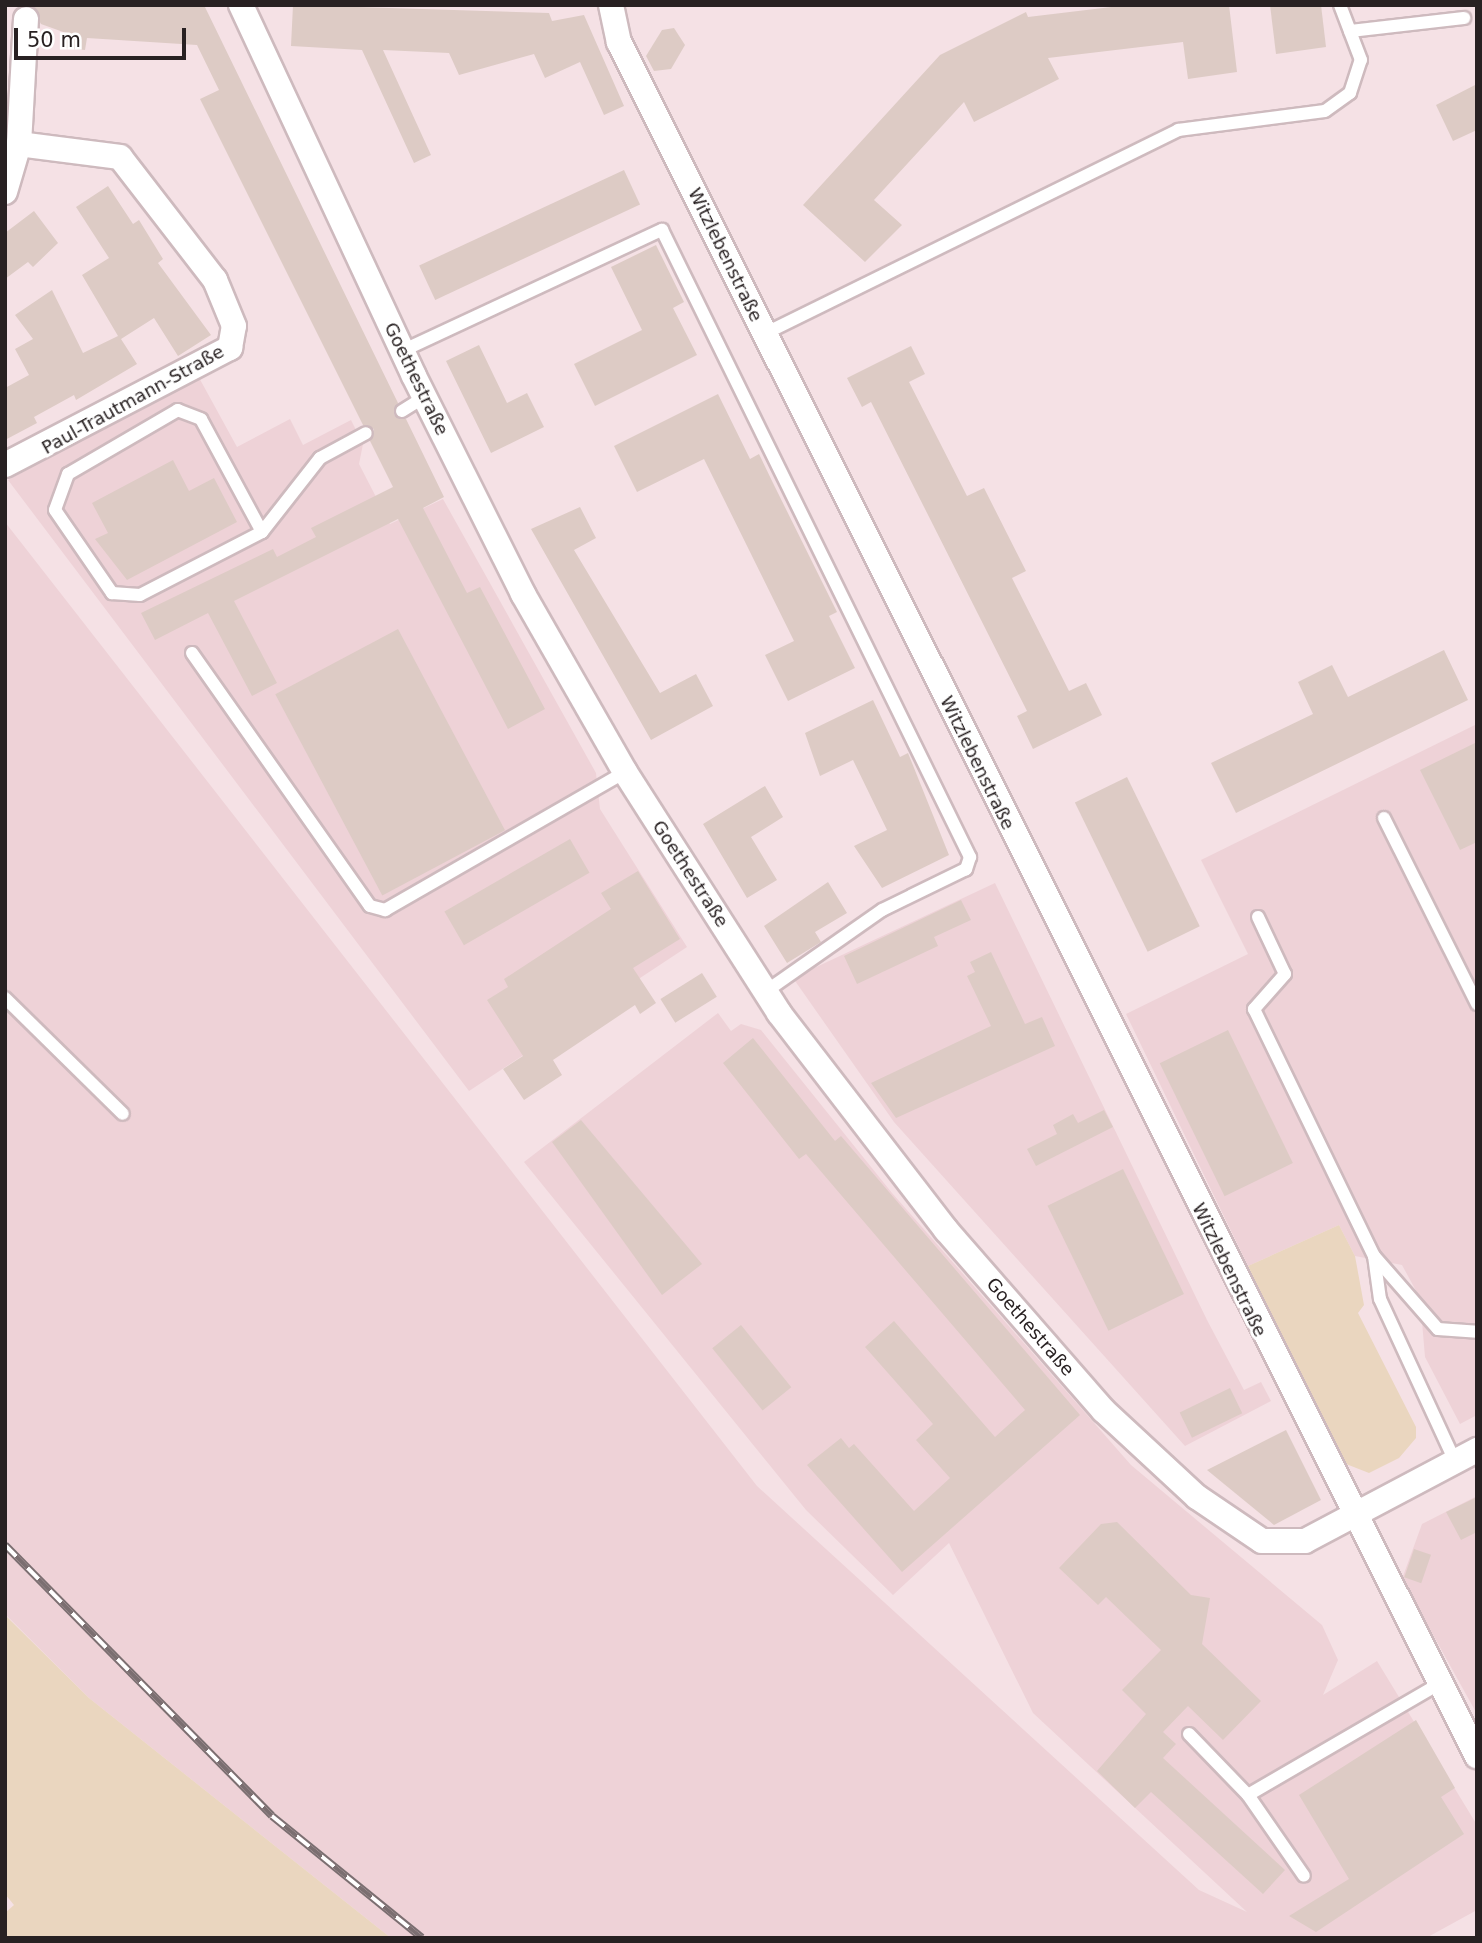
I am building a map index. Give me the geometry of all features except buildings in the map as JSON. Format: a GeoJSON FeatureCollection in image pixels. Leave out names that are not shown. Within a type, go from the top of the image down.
{"type":"FeatureCollection","features":[{"type":"Feature","properties":{"kind":"street","name":"Goethestraße"},"geometry":{"type":"LineString","coordinates":[[241,5],[424,397],[523,594],[625,772],[765,992],[946,1230],[1103,1410],[1197,1497],[1262,1541],[1305,1541],[1466,1455]]}},
{"type":"Feature","properties":{"kind":"street","name":"Witzlebenstraße"},"geometry":{"type":"LineString","coordinates":[[611,5],[619,42],[1352,1517],[1439,1685],[1473,1741]]}},
{"type":"Feature","properties":{"kind":"street"},"geometry":{"type":"LineString","coordinates":[[5,192],[19,145],[26,19]]}},
{"type":"Feature","properties":{"kind":"street","name":"Paul-Trautmann-Straße"},"geometry":{"type":"LineString","coordinates":[[5,465],[230,348],[234,326],[215,280],[120,157],[19,145]]}},
{"type":"Feature","properties":{"kind":"lane"},"geometry":{"type":"LineString","coordinates":[[764,334],[1178,130],[1325,111],[1350,93],[1361,60],[1340,5]]}},
{"type":"Feature","properties":{"kind":"lane"},"geometry":{"type":"LineString","coordinates":[[1350,31],[1464,18]]}},
{"type":"Feature","properties":{"kind":"lane"},"geometry":{"type":"LineString","coordinates":[[402,351],[662,230],[970,857],[966,869],[882,910],[765,992]]}},
{"type":"Feature","properties":{"kind":"lane"},"geometry":{"type":"LineString","coordinates":[[402,411],[424,397]]}},
{"type":"Feature","properties":{"kind":"lane"},"geometry":{"type":"LineString","coordinates":[[262,532],[201,419],[178,410],[68,474],[55,510],[112,593],[140,594],[262,532],[320,458],[366,433]]}},
{"type":"Feature","properties":{"kind":"lane"},"geometry":{"type":"LineString","coordinates":[[192,653],[370,906],[385,910],[625,772]]}},
{"type":"Feature","properties":{"kind":"lane"},"geometry":{"type":"LineString","coordinates":[[1384,818],[1477,1004]]}},
{"type":"Feature","properties":{"kind":"lane"},"geometry":{"type":"LineString","coordinates":[[1258,917],[1285,974],[1254,1009],[1374,1256],[1438,1329],[1476,1332]]}},
{"type":"Feature","properties":{"kind":"lane"},"geometry":{"type":"LineString","coordinates":[[5,998],[123,1114]]}},
{"type":"Feature","properties":{"kind":"lane"},"geometry":{"type":"LineString","coordinates":[[1374,1256],[1380,1299],[1466,1455]]}},
{"type":"Feature","properties":{"kind":"lane"},"geometry":{"type":"LineString","coordinates":[[1248,1796],[1439,1685]]}},
{"type":"Feature","properties":{"kind":"lane"},"geometry":{"type":"LineString","coordinates":[[1189,1734],[1248,1796],[1304,1876]]}},
{"type":"Feature","properties":{"kind":"shaded area"},"geometry":{"type":"Polygon","coordinates":[[[197,374],[237,447],[290,419],[303,445],[351,420],[363,444],[359,464],[390,524],[443,499],[596,773],[600,809],[687,947],[469,1091],[8,480],[197,374]]]}},
{"type":"Feature","properties":{"kind":"shaded area"},"geometry":{"type":"Polygon","coordinates":[[[5,522],[757,1486],[1199,1890],[1247,1912],[1033,1713],[949,1543],[893,1595],[806,1510],[524,1162],[718,1013],[731,1031],[741,1024],[761,1030],[892,1193],[1131,1465],[1322,1625],[1338,1660],[1323,1695],[1377,1661],[1477,1825],[1477,1910],[1426,1938],[391,1938],[89,1698],[5,1614],[5,522]]]}},
{"type":"Feature","properties":{"kind":"shaded area"},"geometry":{"type":"Polygon","coordinates":[[[1477,724],[1477,1415],[1460,1424],[1425,1357],[1420,1298],[1402,1265],[1355,1256],[1339,1225],[1248,1266],[1126,1014],[1248,954],[1201,860],[1477,724]]]}},
{"type":"Feature","properties":{"kind":"shaded area"},"geometry":{"type":"Polygon","coordinates":[[[995,883],[1207,1320],[1244,1390],[1261,1382],[1271,1401],[1185,1446],[894,1122],[793,978],[995,883]]]}},
{"type":"Feature","properties":{"kind":"shaded area"},"geometry":{"type":"Polygon","coordinates":[[[1339,1225],[1355,1256],[1364,1305],[1358,1313],[1416,1427],[1416,1438],[1399,1458],[1369,1473],[1341,1462],[1248,1266],[1339,1225]]]}},
{"type":"Feature","properties":{"kind":"shaded area"},"geometry":{"type":"Polygon","coordinates":[[[1477,1496],[1477,1714],[1402,1579],[1422,1524],[1477,1496]]]}},
{"type":"Feature","properties":{"kind":"shaded area"},"geometry":{"type":"Polygon","coordinates":[[[5,1615],[89,1698],[391,1938],[5,1938],[5,1913],[14,1905],[5,1894],[5,1615]]]}},
{"type":"Feature","properties":{"kind":"railway"},"geometry":{"type":"LineString","coordinates":[[5,1545],[272,1816],[422,1938]]}}]}
